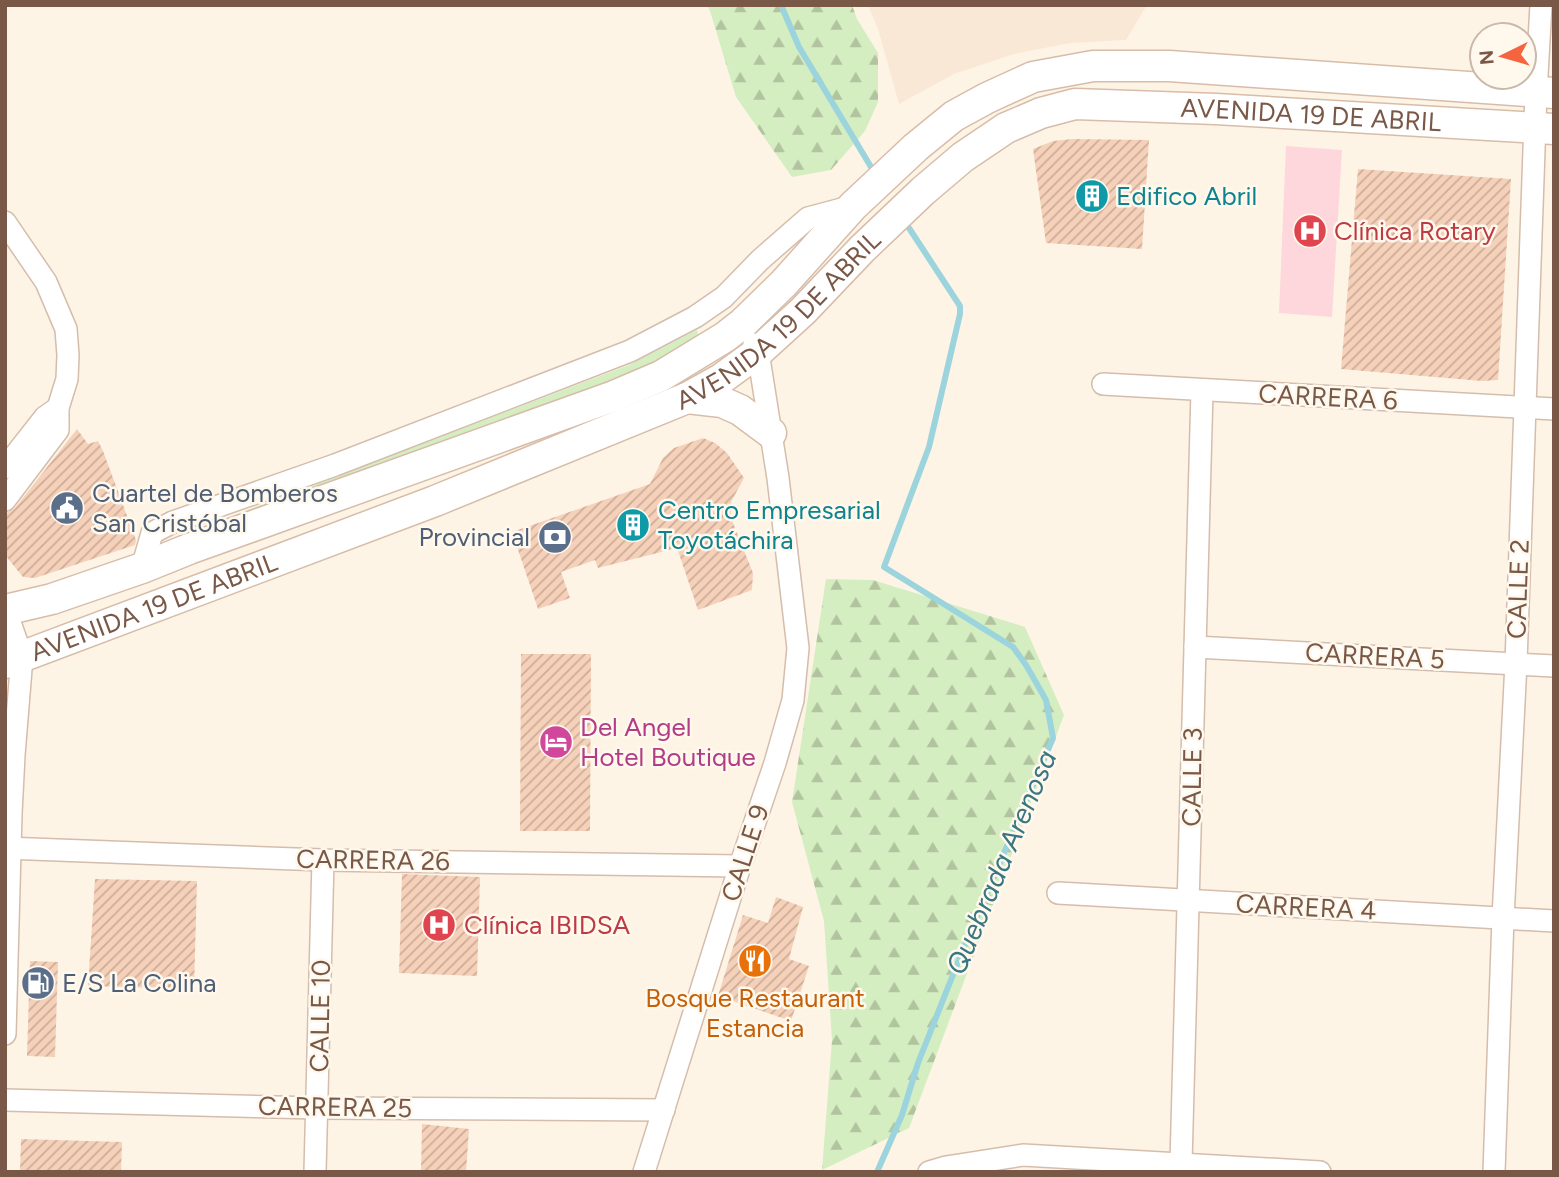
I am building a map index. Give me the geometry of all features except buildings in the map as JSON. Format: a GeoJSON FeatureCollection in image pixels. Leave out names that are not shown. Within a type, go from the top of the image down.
{"type":"FeatureCollection","features":[{"type":"Feature","properties":{"kind":"main road","name":"AVENIDA 19 DE ABRIL"},"geometry":{"type":"LineString","coordinates":[[5,609],[52,599],[142,568],[614,396],[671,370],[717,343],[743,323],[784,283],[853,206],[916,147],[954,117],[1033,77],[1093,66],[1169,66],[1545,93]]}},
{"type":"Feature","properties":{"kind":"main road","name":"AVENIDA 19 DE ABRIL"},"geometry":{"type":"LineString","coordinates":[[14,660],[435,501],[687,398],[721,379],[758,352],[803,311],[913,200],[953,165],[1006,128],[1041,113],[1075,104],[1545,128]]}},
{"type":"Feature","properties":{"kind":"main road"},"geometry":{"type":"LineString","coordinates":[[687,398],[722,402],[740,410],[771,432]]}},
{"type":"Feature","properties":{"kind":"street","name":"CALLE 2"},"geometry":{"type":"LineString","coordinates":[[1494,1172],[1524,408],[1545,128],[1541,5]]}},
{"type":"Feature","properties":{"kind":"street"},"geometry":{"type":"LineString","coordinates":[[142,568],[152,533],[173,522],[335,465],[630,351],[695,317],[724,297],[760,260],[808,218],[853,206]]}},
{"type":"Feature","properties":{"kind":"street"},"geometry":{"type":"LineString","coordinates":[[5,499],[58,430],[58,408],[67,379],[68,355],[66,329],[46,282],[6,225]]}},
{"type":"Feature","properties":{"kind":"street","name":"CALLE 9"},"geometry":{"type":"LineString","coordinates":[[644,1172],[740,866],[775,764],[793,700],[798,648],[778,478],[758,352],[743,323]]}},
{"type":"Feature","properties":{"kind":"street","name":"CARRERA 6"},"geometry":{"type":"LineString","coordinates":[[1102,384],[1554,409]]}},
{"type":"Feature","properties":{"kind":"street","name":"CALLE 3"},"geometry":{"type":"LineString","coordinates":[[1181,1163],[1202,391]]}},
{"type":"Feature","properties":{"kind":"street"},"geometry":{"type":"LineString","coordinates":[[5,468],[45,417],[58,408]]}},
{"type":"Feature","properties":{"kind":"street"},"geometry":{"type":"LineString","coordinates":[[5,609],[14,660],[14,755],[8,806],[5,1034]]}},
{"type":"Feature","properties":{"kind":"street","name":"CARRERA 5"},"geometry":{"type":"LineString","coordinates":[[1195,647],[1554,666]]}},
{"type":"Feature","properties":{"kind":"street","name":"CARRERA 26"},"geometry":{"type":"LineString","coordinates":[[8,848],[323,860],[740,866]]}},
{"type":"Feature","properties":{"kind":"street","name":"CALLE 10"},"geometry":{"type":"LineString","coordinates":[[315,1172],[323,860]]}},
{"type":"Feature","properties":{"kind":"street","name":"CARRERA 4"},"geometry":{"type":"LineString","coordinates":[[1058,893],[1554,921]]}},
{"type":"Feature","properties":{"kind":"street","name":"CARRERA 25"},"geometry":{"type":"LineString","coordinates":[[5,1100],[317,1108],[664,1110]]}},
{"type":"Feature","properties":{"kind":"street"},"geometry":{"type":"LineString","coordinates":[[929,1172],[1023,1155],[1320,1172]]}},
{"type":"Feature","properties":{"kind":"shaded area"},"geometry":{"type":"Polygon","coordinates":[[[868,5],[1147,5],[1126,40],[1070,43],[1014,54],[954,74],[899,104],[878,29],[868,5]]]}},
{"type":"Feature","properties":{"kind":"shaded area","name":"Clínica Rotary"},"geometry":{"type":"Polygon","coordinates":[[[1286,146],[1342,150],[1332,317],[1279,313],[1286,146]]]}},
{"type":"Feature","properties":{"kind":"green space"},"geometry":{"type":"Polygon","coordinates":[[[707,5],[852,5],[857,19],[878,53],[878,102],[865,131],[831,170],[792,177],[736,97],[707,5]]]}},
{"type":"Feature","properties":{"kind":"green space"},"geometry":{"type":"Polygon","coordinates":[[[697,330],[699,340],[638,373],[248,518],[245,511],[629,365],[697,330]]]}},
{"type":"Feature","properties":{"kind":"green space"},"geometry":{"type":"Polygon","coordinates":[[[826,579],[873,580],[1025,627],[1064,715],[909,1128],[822,1170],[832,1040],[824,921],[792,802],[826,579]]]}},
{"type":"Feature","properties":{"kind":"waterway","name":"Quebrada Arenosa"},"geometry":{"type":"LineString","coordinates":[[781,5],[799,47],[874,172]]}},
{"type":"Feature","properties":{"kind":"waterway","name":"Quebrada Arenosa"},"geometry":{"type":"LineString","coordinates":[[877,1172],[902,1115],[918,1063],[964,947],[1053,738],[1046,700],[1013,647],[884,567],[929,447],[960,314],[960,306],[909,228]]}},
{"type":"Feature","properties":{"kind":"place","name":"Edifico Abril"},"geometry":{"type":"Point","coordinates":[1092,196]}},
{"type":"Feature","properties":{"kind":"place","name":"Clínica Rotary"},"geometry":{"type":"Point","coordinates":[1310,231]}},
{"type":"Feature","properties":{"kind":"place","name":"Cuartel de Bomberos San Cristóbal"},"geometry":{"type":"Point","coordinates":[67,508]}},
{"type":"Feature","properties":{"kind":"place","name":"Centro Empresarial Toyotáchira"},"geometry":{"type":"Point","coordinates":[633,525]}},
{"type":"Feature","properties":{"kind":"place","name":"Provincial"},"geometry":{"type":"Point","coordinates":[555,537]}},
{"type":"Feature","properties":{"kind":"place","name":"Del Angel Hotel Boutique"},"geometry":{"type":"Point","coordinates":[556,742]}},
{"type":"Feature","properties":{"kind":"place","name":"Clínica IBIDSA"},"geometry":{"type":"Point","coordinates":[439,925]}},
{"type":"Feature","properties":{"kind":"place","name":"Bosque Restaurant Estancia"},"geometry":{"type":"Point","coordinates":[755,961]}},
{"type":"Feature","properties":{"kind":"place","name":"E/S La Colina"},"geometry":{"type":"Point","coordinates":[38,983]}}]}
